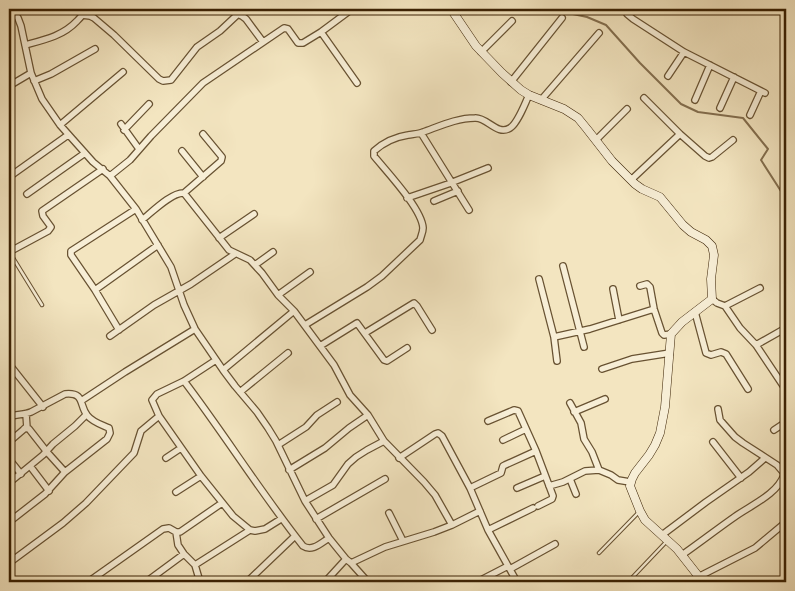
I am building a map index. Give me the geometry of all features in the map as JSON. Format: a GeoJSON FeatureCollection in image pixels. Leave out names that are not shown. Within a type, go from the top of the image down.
{"type":"FeatureCollection","features":[{"type":"Feature","properties":{"kind":"street"},"geometry":{"type":"LineString","coordinates":[[12,9],[21,26],[31,72],[42,99],[68,135],[93,162],[110,176],[136,209],[171,267],[184,305],[195,329],[223,370],[257,412],[278,445],[289,470],[316,519],[329,538],[368,582]]}},
{"type":"Feature","properties":{"kind":"street"},"geometry":{"type":"LineString","coordinates":[[25,44],[52,38],[63,32],[77,22],[88,9]]}},
{"type":"Feature","properties":{"kind":"street"},"geometry":{"type":"LineString","coordinates":[[110,176],[140,150],[202,83],[284,28],[288,29],[300,44],[321,32],[352,9]]}},
{"type":"Feature","properties":{"kind":"street"},"geometry":{"type":"LineString","coordinates":[[451,9],[476,46],[511,82],[529,95],[571,113],[583,124],[612,162],[631,180],[642,189],[660,197],[683,225],[712,246],[714,255],[711,279],[712,299],[724,306],[740,328],[756,345],[786,390]]}},
{"type":"Feature","properties":{"kind":"street"},"geometry":{"type":"LineString","coordinates":[[626,9],[627,14],[633,19],[684,52],[763,92],[750,115]]}},
{"type":"Feature","properties":{"kind":"street"},"geometry":{"type":"LineString","coordinates":[[82,16],[94,18],[163,81],[171,80],[197,47],[220,31],[237,12],[246,19],[263,42]]}},
{"type":"Feature","properties":{"kind":"street"},"geometry":{"type":"LineString","coordinates":[[511,82],[562,18]]}},
{"type":"Feature","properties":{"kind":"street"},"geometry":{"type":"LineString","coordinates":[[481,52],[512,21]]}},
{"type":"Feature","properties":{"kind":"street"},"geometry":{"type":"LineString","coordinates":[[321,32],[357,82]]}},
{"type":"Feature","properties":{"kind":"street"},"geometry":{"type":"LineString","coordinates":[[541,100],[599,33]]}},
{"type":"Feature","properties":{"kind":"street"},"geometry":{"type":"LineString","coordinates":[[34,82],[95,49]]}},
{"type":"Feature","properties":{"kind":"street"},"geometry":{"type":"LineString","coordinates":[[668,76],[684,52]]}},
{"type":"Feature","properties":{"kind":"street"},"geometry":{"type":"LineString","coordinates":[[695,100],[710,65]]}},
{"type":"Feature","properties":{"kind":"street"},"geometry":{"type":"LineString","coordinates":[[9,86],[31,72]]}},
{"type":"Feature","properties":{"kind":"street"},"geometry":{"type":"LineString","coordinates":[[60,125],[123,72]]}},
{"type":"Feature","properties":{"kind":"street"},"geometry":{"type":"LineString","coordinates":[[720,108],[734,77]]}},
{"type":"Feature","properties":{"kind":"street"},"geometry":{"type":"LineString","coordinates":[[305,325],[382,276],[420,240],[423,232],[418,214],[374,156],[373,154],[377,149],[398,137],[421,133],[450,122],[475,118],[481,119],[499,129],[508,129],[515,123],[529,95]]}},
{"type":"Feature","properties":{"kind":"street"},"geometry":{"type":"LineString","coordinates":[[644,98],[680,134],[709,158],[716,155],[732,140]]}},
{"type":"Feature","properties":{"kind":"street"},"geometry":{"type":"LineString","coordinates":[[140,150],[123,127],[149,104]]}},
{"type":"Feature","properties":{"kind":"street"},"geometry":{"type":"LineString","coordinates":[[596,140],[627,109]]}},
{"type":"Feature","properties":{"kind":"street"},"geometry":{"type":"LineString","coordinates":[[421,133],[469,210]]}},
{"type":"Feature","properties":{"kind":"street"},"geometry":{"type":"LineString","coordinates":[[142,220],[178,193],[184,193],[222,159],[203,134]]}},
{"type":"Feature","properties":{"kind":"street"},"geometry":{"type":"LineString","coordinates":[[631,180],[680,134]]}},
{"type":"Feature","properties":{"kind":"street"},"geometry":{"type":"LineString","coordinates":[[9,177],[68,135]]}},
{"type":"Feature","properties":{"kind":"street"},"geometry":{"type":"LineString","coordinates":[[182,151],[203,177]]}},
{"type":"Feature","properties":{"kind":"street"},"geometry":{"type":"LineString","coordinates":[[26,194],[85,153]]}},
{"type":"Feature","properties":{"kind":"street"},"geometry":{"type":"LineString","coordinates":[[407,198],[488,168]]}},
{"type":"Feature","properties":{"kind":"street"},"geometry":{"type":"LineString","coordinates":[[9,252],[48,231],[51,227],[43,216],[42,211],[103,169]]}},
{"type":"Feature","properties":{"kind":"street"},"geometry":{"type":"LineString","coordinates":[[434,201],[458,191]]}},
{"type":"Feature","properties":{"kind":"street"},"geometry":{"type":"LineString","coordinates":[[184,193],[229,250],[250,260],[305,325],[334,366],[350,395],[368,415],[384,441],[435,495],[452,525]]}},
{"type":"Feature","properties":{"kind":"street"},"geometry":{"type":"LineString","coordinates":[[120,330],[96,290],[71,255],[71,251],[136,209]]}},
{"type":"Feature","properties":{"kind":"street"},"geometry":{"type":"LineString","coordinates":[[219,238],[254,214]]}},
{"type":"Feature","properties":{"kind":"street"},"geometry":{"type":"LineString","coordinates":[[96,290],[158,245]]}},
{"type":"Feature","properties":{"kind":"street"},"geometry":{"type":"LineString","coordinates":[[254,265],[273,252]]}},
{"type":"Feature","properties":{"kind":"street"},"geometry":{"type":"LineString","coordinates":[[110,336],[154,305],[191,284],[235,254]]}},
{"type":"Feature","properties":{"kind":"street"},"geometry":{"type":"LineString","coordinates":[[563,266],[584,347]]}},
{"type":"Feature","properties":{"kind":"street"},"geometry":{"type":"LineString","coordinates":[[278,295],[310,272]]}},
{"type":"Feature","properties":{"kind":"street"},"geometry":{"type":"LineString","coordinates":[[539,279],[554,337],[557,361]]}},
{"type":"Feature","properties":{"kind":"street"},"geometry":{"type":"LineString","coordinates":[[640,286],[647,284],[650,287],[654,309],[664,335],[671,334],[682,322],[712,299]]}},
{"type":"Feature","properties":{"kind":"street"},"geometry":{"type":"LineString","coordinates":[[724,306],[760,288]]}},
{"type":"Feature","properties":{"kind":"street"},"geometry":{"type":"LineString","coordinates":[[613,289],[619,320]]}},
{"type":"Feature","properties":{"kind":"street"},"geometry":{"type":"LineString","coordinates":[[364,333],[414,304],[432,330]]}},
{"type":"Feature","properties":{"kind":"street"},"geometry":{"type":"LineString","coordinates":[[554,337],[654,309]]}},
{"type":"Feature","properties":{"kind":"street"},"geometry":{"type":"LineString","coordinates":[[223,370],[294,312]]}},
{"type":"Feature","properties":{"kind":"street"},"geometry":{"type":"LineString","coordinates":[[696,312],[706,353],[711,355],[721,352],[726,354],[748,389]]}},
{"type":"Feature","properties":{"kind":"street"},"geometry":{"type":"LineString","coordinates":[[320,346],[356,323],[384,360],[407,348]]}},
{"type":"Feature","properties":{"kind":"street"},"geometry":{"type":"LineString","coordinates":[[756,345],[786,328]]}},
{"type":"Feature","properties":{"kind":"street"},"geometry":{"type":"LineString","coordinates":[[81,400],[195,329]]}},
{"type":"Feature","properties":{"kind":"street"},"geometry":{"type":"LineString","coordinates":[[671,334],[665,407],[660,433],[656,445],[630,482],[640,511],[647,522],[665,537],[682,556],[700,580],[755,548],[786,522]]}},
{"type":"Feature","properties":{"kind":"street"},"geometry":{"type":"LineString","coordinates":[[240,392],[288,353]]}},
{"type":"Feature","properties":{"kind":"street"},"geometry":{"type":"LineString","coordinates":[[602,368],[640,357],[670,353]]}},
{"type":"Feature","properties":{"kind":"street"},"geometry":{"type":"LineString","coordinates":[[216,360],[184,381],[154,397],[152,400],[153,404],[181,448],[233,516],[250,530],[260,531],[281,518]]}},
{"type":"Feature","properties":{"kind":"street"},"geometry":{"type":"LineString","coordinates":[[10,368],[43,407]]}},
{"type":"Feature","properties":{"kind":"street"},"geometry":{"type":"LineString","coordinates":[[780,380],[786,377]]}},
{"type":"Feature","properties":{"kind":"street"},"geometry":{"type":"LineString","coordinates":[[184,381],[303,546],[306,549],[314,547],[329,538]]}},
{"type":"Feature","properties":{"kind":"street"},"geometry":{"type":"LineString","coordinates":[[9,417],[16,414],[26,414],[66,394],[70,394],[77,396],[81,400],[86,414],[110,431],[110,436],[65,472],[49,491],[9,522]]}},
{"type":"Feature","properties":{"kind":"street"},"geometry":{"type":"LineString","coordinates":[[574,412],[605,399]]}},
{"type":"Feature","properties":{"kind":"street"},"geometry":{"type":"LineString","coordinates":[[278,445],[306,427],[317,415],[336,402]]}},
{"type":"Feature","properties":{"kind":"street"},"geometry":{"type":"LineString","coordinates":[[570,402],[580,423],[584,439],[592,452],[599,470]]}},
{"type":"Feature","properties":{"kind":"street"},"geometry":{"type":"LineString","coordinates":[[682,556],[772,492],[784,475],[777,465],[743,443],[723,424],[720,420],[718,409]]}},
{"type":"Feature","properties":{"kind":"street"},"geometry":{"type":"LineString","coordinates":[[488,422],[516,410],[519,413],[553,496],[552,499],[488,530]]}},
{"type":"Feature","properties":{"kind":"street"},"geometry":{"type":"LineString","coordinates":[[26,414],[27,428],[65,472]]}},
{"type":"Feature","properties":{"kind":"street"},"geometry":{"type":"LineString","coordinates":[[9,483],[47,452],[57,440],[76,426],[86,414]]}},
{"type":"Feature","properties":{"kind":"street"},"geometry":{"type":"LineString","coordinates":[[289,470],[325,448],[368,415]]}},
{"type":"Feature","properties":{"kind":"street"},"geometry":{"type":"LineString","coordinates":[[9,563],[63,523],[86,503],[134,453],[141,431],[159,416]]}},
{"type":"Feature","properties":{"kind":"street"},"geometry":{"type":"LineString","coordinates":[[774,430],[786,422]]}},
{"type":"Feature","properties":{"kind":"street"},"geometry":{"type":"LineString","coordinates":[[9,442],[27,428]]}},
{"type":"Feature","properties":{"kind":"street"},"geometry":{"type":"LineString","coordinates":[[503,440],[526,429]]}},
{"type":"Feature","properties":{"kind":"street"},"geometry":{"type":"LineString","coordinates":[[399,458],[435,434],[442,436],[470,488],[488,530],[517,582]]}},
{"type":"Feature","properties":{"kind":"street"},"geometry":{"type":"LineString","coordinates":[[305,501],[333,484],[348,464],[356,457],[384,441]]}},
{"type":"Feature","properties":{"kind":"street"},"geometry":{"type":"LineString","coordinates":[[713,442],[741,478]]}},
{"type":"Feature","properties":{"kind":"street"},"geometry":{"type":"LineString","coordinates":[[166,458],[181,448]]}},
{"type":"Feature","properties":{"kind":"street"},"geometry":{"type":"LineString","coordinates":[[470,488],[501,473],[503,466],[536,452]]}},
{"type":"Feature","properties":{"kind":"street"},"geometry":{"type":"LineString","coordinates":[[665,537],[706,502],[741,478],[765,458]]}},
{"type":"Feature","properties":{"kind":"street"},"geometry":{"type":"LineString","coordinates":[[9,459],[21,474]]}},
{"type":"Feature","properties":{"kind":"street"},"geometry":{"type":"LineString","coordinates":[[30,466],[49,491]]}},
{"type":"Feature","properties":{"kind":"street"},"geometry":{"type":"LineString","coordinates":[[549,486],[586,472],[599,470],[618,480],[630,482]]}},
{"type":"Feature","properties":{"kind":"street"},"geometry":{"type":"LineString","coordinates":[[176,492],[201,476]]}},
{"type":"Feature","properties":{"kind":"street"},"geometry":{"type":"LineString","coordinates":[[517,488],[545,476]]}},
{"type":"Feature","properties":{"kind":"street"},"geometry":{"type":"LineString","coordinates":[[316,519],[385,478]]}},
{"type":"Feature","properties":{"kind":"street"},"geometry":{"type":"LineString","coordinates":[[570,479],[576,494]]}},
{"type":"Feature","properties":{"kind":"street"},"geometry":{"type":"LineString","coordinates":[[88,582],[163,529],[169,528],[180,532],[222,503]]}},
{"type":"Feature","properties":{"kind":"street"},"geometry":{"type":"LineString","coordinates":[[325,582],[348,561],[452,525],[480,511]]}},
{"type":"Feature","properties":{"kind":"street"},"geometry":{"type":"LineString","coordinates":[[389,513],[402,541]]}},
{"type":"Feature","properties":{"kind":"street"},"geometry":{"type":"LineString","coordinates":[[194,565],[250,530]]}},
{"type":"Feature","properties":{"kind":"street"},"geometry":{"type":"LineString","coordinates":[[176,532],[178,544],[194,565],[200,582]]}},
{"type":"Feature","properties":{"kind":"street"},"geometry":{"type":"LineString","coordinates":[[247,582],[295,536]]}},
{"type":"Feature","properties":{"kind":"street"},"geometry":{"type":"LineString","coordinates":[[477,582],[555,544]]}},
{"type":"Feature","properties":{"kind":"street"},"geometry":{"type":"LineString","coordinates":[[146,582],[184,554]]}},
{"type":"Feature","properties":{"kind":"lane"},"geometry":{"type":"LineString","coordinates":[[9,252],[42,305]]}},
{"type":"Feature","properties":{"kind":"lane"},"geometry":{"type":"LineString","coordinates":[[599,553],[640,511]]}},
{"type":"Feature","properties":{"kind":"lane"},"geometry":{"type":"LineString","coordinates":[[628,582],[665,537]]}},
{"type":"Feature","properties":{"kind":"waterway"},"geometry":{"type":"LineString","coordinates":[[517,9],[568,13],[587,17],[606,25],[640,63],[681,104],[698,112],[743,118],[768,149],[761,160],[786,199]]}}]}
